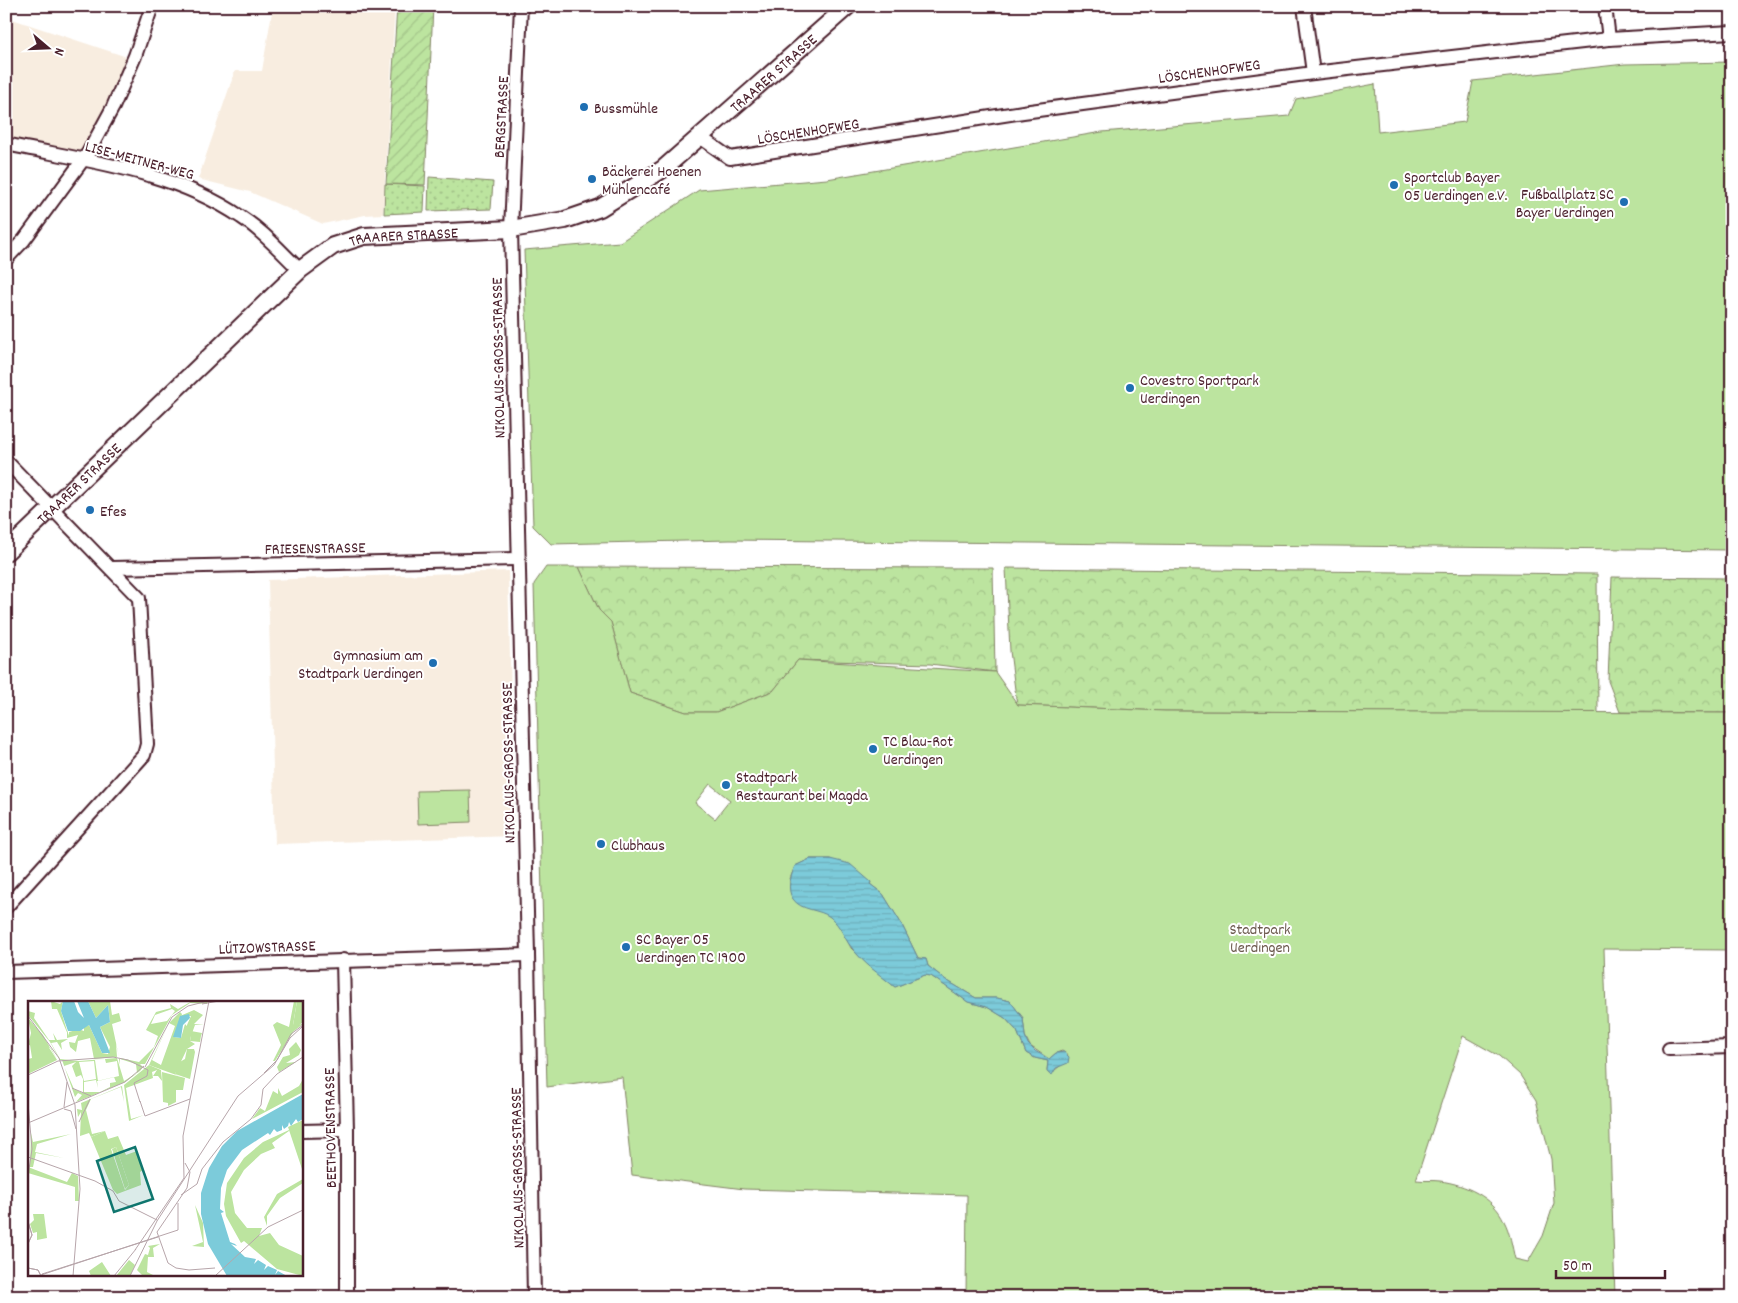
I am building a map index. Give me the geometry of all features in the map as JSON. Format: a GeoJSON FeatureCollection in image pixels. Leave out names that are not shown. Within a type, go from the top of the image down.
{"type":"FeatureCollection","features":[{"type":"Feature","properties":{"kind":"street"},"geometry":{"type":"LineString","coordinates":[[6,259],[24,240],[88,154],[135,56],[152,6]]}},
{"type":"Feature","properties":{"kind":"street","name":"BERGSTRASSE"},"geometry":{"type":"LineString","coordinates":[[511,229],[521,6]]}},
{"type":"Feature","properties":{"kind":"street","name":"TRAARER STRASSE"},"geometry":{"type":"LineString","coordinates":[[6,552],[300,270],[333,246],[364,236],[511,229],[565,220],[600,208],[663,169],[848,6]]}},
{"type":"Feature","properties":{"kind":"street"},"geometry":{"type":"LineString","coordinates":[[1304,6],[1313,73]]}},
{"type":"Feature","properties":{"kind":"street"},"geometry":{"type":"LineString","coordinates":[[1605,6],[1609,39]]}},
{"type":"Feature","properties":{"kind":"street","name":"LÖSCHENHOFWEG"},"geometry":{"type":"LineString","coordinates":[[700,137],[730,158],[1023,112],[1313,73],[1609,39],[1732,32]]}},
{"type":"Feature","properties":{"kind":"street","name":"LISE-MEITNER-WEG"},"geometry":{"type":"LineString","coordinates":[[6,144],[95,161],[175,183],[198,192],[242,217],[300,270]]}},
{"type":"Feature","properties":{"kind":"street","name":"NIKOLAUS-GROSS-STRASSE"},"geometry":{"type":"LineString","coordinates":[[511,229],[534,1297]]}},
{"type":"Feature","properties":{"kind":"street"},"geometry":{"type":"LineString","coordinates":[[6,462],[112,568],[139,598],[147,744],[144,755],[6,907]]}},
{"type":"Feature","properties":{"kind":"street","name":"FRIESENSTRASSE"},"geometry":{"type":"LineString","coordinates":[[112,568],[518,559]]}},
{"type":"Feature","properties":{"kind":"street","name":"LÜTZOWSTRASSE"},"geometry":{"type":"LineString","coordinates":[[6,972],[528,955]]}},
{"type":"Feature","properties":{"kind":"street","name":"BEETHOVENSTRASSE"},"geometry":{"type":"LineString","coordinates":[[343,960],[347,1130],[347,1297]]}},
{"type":"Feature","properties":{"kind":"street"},"geometry":{"type":"LineString","coordinates":[[1669,1049],[1732,1048]]}},
{"type":"Feature","properties":{"kind":"street"},"geometry":{"type":"LineString","coordinates":[[302,1131],[347,1130]]}},
{"type":"Feature","properties":{"kind":"shaded area"},"geometry":{"type":"Polygon","coordinates":[[[6,6],[13,6],[12,19],[127,57],[105,112],[83,150],[75,152],[6,138],[6,6]]]}},
{"type":"Feature","properties":{"kind":"shaded area"},"geometry":{"type":"Polygon","coordinates":[[[273,6],[395,6],[383,214],[365,215],[323,224],[250,192],[198,179],[235,71],[262,71],[273,6]]]}},
{"type":"Feature","properties":{"kind":"shaded area"},"geometry":{"type":"Polygon","coordinates":[[[508,571],[514,836],[275,844],[268,580],[508,571]]]}},
{"type":"Feature","properties":{"kind":"green space"},"geometry":{"type":"Polygon","coordinates":[[[397,6],[433,6],[425,185],[386,184],[397,6]]]}},
{"type":"Feature","properties":{"kind":"green space","name":"Covestro Sportpark Uerdingen"},"geometry":{"type":"Polygon","coordinates":[[[1732,62],[1732,550],[730,540],[551,544],[533,526],[524,250],[620,242],[699,190],[827,179],[1102,132],[1289,116],[1296,99],[1375,84],[1378,132],[1465,122],[1473,81],[1625,64],[1732,62]]]}},
{"type":"Feature","properties":{"kind":"green space"},"geometry":{"type":"Polygon","coordinates":[[[429,177],[493,182],[491,209],[428,211],[429,177]]]}},
{"type":"Feature","properties":{"kind":"green space"},"geometry":{"type":"Polygon","coordinates":[[[385,184],[425,186],[424,212],[384,214],[385,184]]]}},
{"type":"Feature","properties":{"kind":"green space","name":"Stadtpark Uerdingen"},"geometry":{"type":"Polygon","coordinates":[[[546,567],[579,567],[599,610],[611,622],[630,693],[686,712],[716,712],[773,691],[798,660],[995,672],[1018,705],[1165,711],[1732,713],[1732,950],[1604,949],[1615,1297],[966,1297],[967,1195],[744,1189],[632,1175],[622,1077],[547,1087],[534,584],[546,567]],[[710,784],[695,803],[715,819],[730,800],[710,784]],[[810,859],[795,866],[790,879],[790,889],[832,918],[841,928],[851,948],[895,987],[925,975],[931,976],[968,1002],[987,1007],[1005,1018],[1017,1031],[1026,1053],[1035,1058],[1048,1061],[1047,1070],[1050,1074],[1060,1066],[1068,1055],[1062,1051],[1049,1059],[1030,1046],[1025,1036],[1023,1018],[1010,1001],[997,998],[976,998],[946,980],[928,966],[926,959],[918,958],[901,923],[883,894],[870,884],[871,882],[830,859],[810,859]],[[1463,1036],[1416,1180],[1459,1185],[1486,1199],[1493,1205],[1504,1221],[1515,1259],[1528,1262],[1543,1236],[1554,1203],[1551,1159],[1536,1100],[1520,1075],[1499,1056],[1463,1036]]]}},
{"type":"Feature","properties":{"kind":"green space"},"geometry":{"type":"Polygon","coordinates":[[[579,567],[993,568],[995,672],[930,664],[798,660],[773,691],[716,712],[686,712],[630,693],[611,622],[599,610],[579,567]]]}},
{"type":"Feature","properties":{"kind":"green space"},"geometry":{"type":"Polygon","coordinates":[[[1006,568],[1597,574],[1598,713],[1165,711],[1017,705],[1010,651],[1006,568]]]}},
{"type":"Feature","properties":{"kind":"green space"},"geometry":{"type":"Polygon","coordinates":[[[1612,577],[1732,578],[1732,713],[1620,712],[1608,681],[1612,577]]]}},
{"type":"Feature","properties":{"kind":"green space"},"geometry":{"type":"Polygon","coordinates":[[[470,790],[471,822],[418,824],[417,791],[470,790]]]}},
{"type":"Feature","properties":{"kind":"water"},"geometry":{"type":"Polygon","coordinates":[[[810,859],[830,859],[850,864],[883,894],[901,923],[918,958],[926,959],[928,966],[946,980],[976,998],[997,998],[1010,1001],[1023,1018],[1028,1044],[1035,1051],[1049,1059],[1056,1053],[1064,1052],[1069,1057],[1068,1063],[1056,1068],[1052,1075],[1047,1071],[1048,1061],[1035,1058],[1026,1053],[1017,1031],[1005,1018],[987,1007],[968,1002],[931,976],[925,975],[895,987],[866,964],[830,917],[801,906],[793,899],[790,887],[795,866],[810,859]]]}},
{"type":"Feature","properties":{"kind":"place","name":"Bussmühle"},"geometry":{"type":"Point","coordinates":[584,107]}},
{"type":"Feature","properties":{"kind":"place","name":"Bäckerei Hoenen Mühlencafé"},"geometry":{"type":"Point","coordinates":[592,179]}},
{"type":"Feature","properties":{"kind":"place","name":"Sportclub Bayer 05 Uerdingen e.V."},"geometry":{"type":"Point","coordinates":[1394,185]}},
{"type":"Feature","properties":{"kind":"place","name":"Fußballplatz SC Bayer Uerdingen"},"geometry":{"type":"Point","coordinates":[1624,202]}},
{"type":"Feature","properties":{"kind":"place","name":"Covestro Sportpark Uerdingen"},"geometry":{"type":"Point","coordinates":[1130,388]}},
{"type":"Feature","properties":{"kind":"place","name":"Efes"},"geometry":{"type":"Point","coordinates":[90,510]}},
{"type":"Feature","properties":{"kind":"place","name":"Gymnasium am Stadtpark Uerdingen"},"geometry":{"type":"Point","coordinates":[433,663]}},
{"type":"Feature","properties":{"kind":"place","name":"TC Blau-Rot Uerdingen"},"geometry":{"type":"Point","coordinates":[873,749]}},
{"type":"Feature","properties":{"kind":"place","name":"Stadtpark Restaurant bei Magda"},"geometry":{"type":"Point","coordinates":[726,785]}},
{"type":"Feature","properties":{"kind":"place","name":"Clubhaus"},"geometry":{"type":"Point","coordinates":[601,844]}},
{"type":"Feature","properties":{"kind":"place","name":"SC Bayer 05 Uerdingen TC 1900"},"geometry":{"type":"Point","coordinates":[626,947]}}]}
